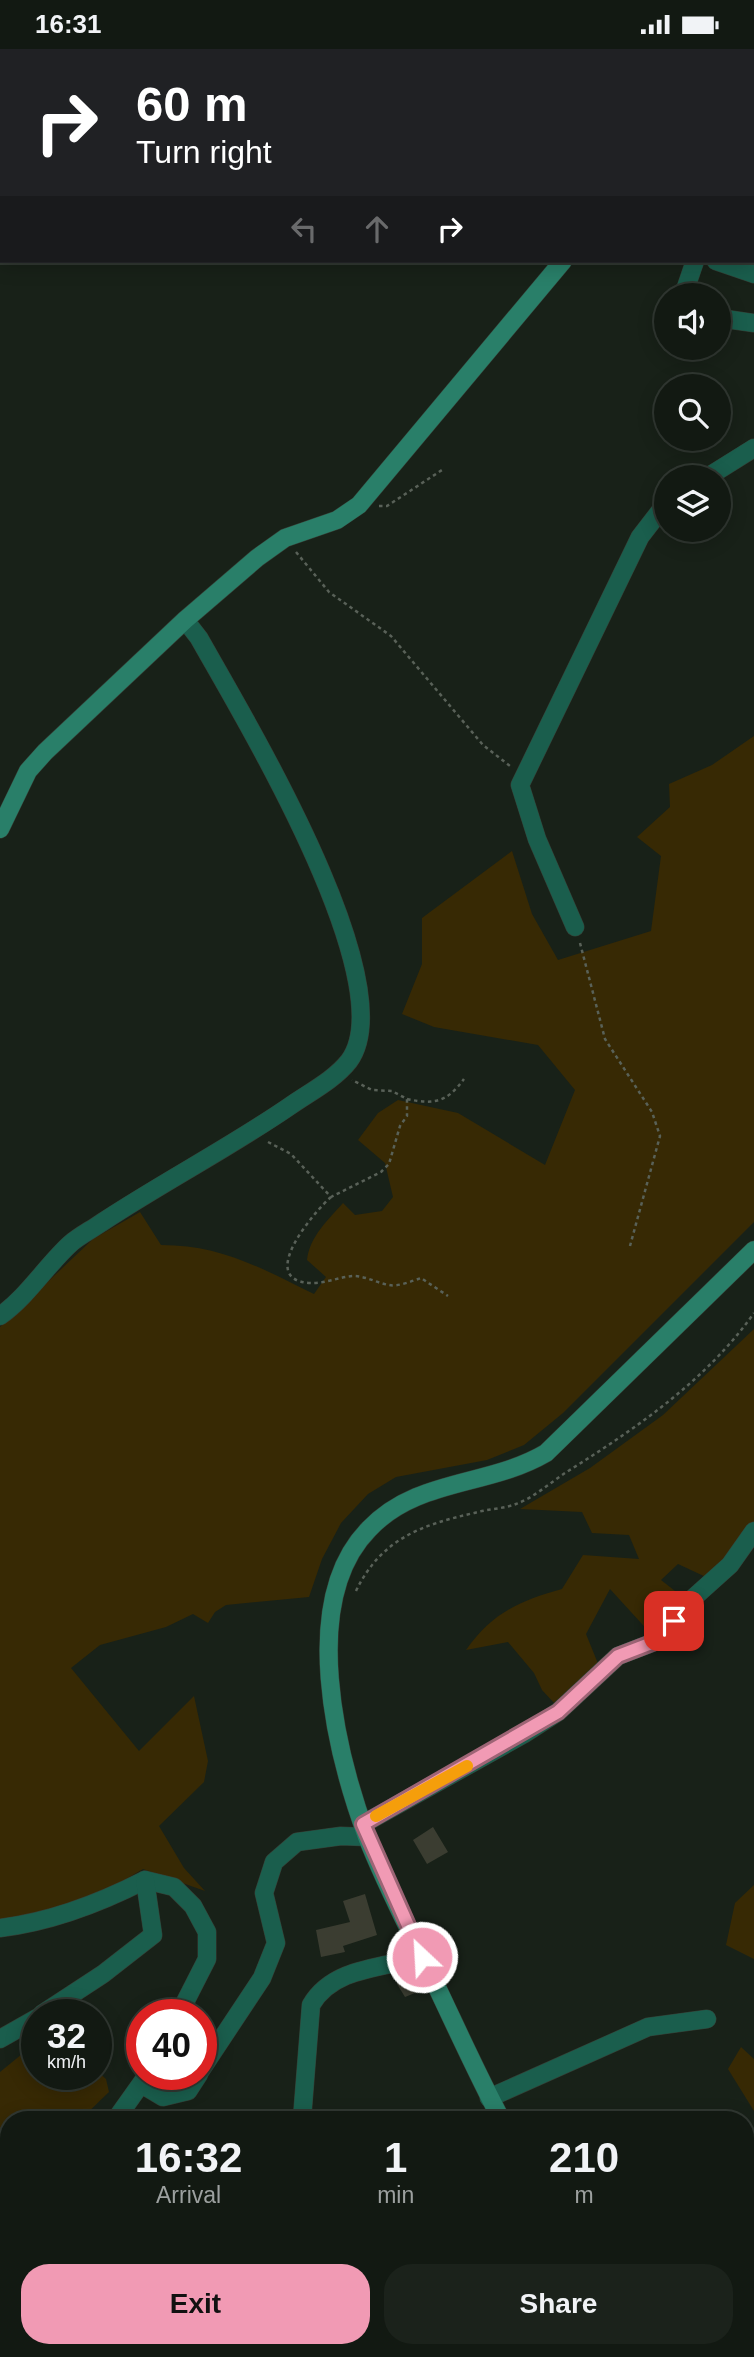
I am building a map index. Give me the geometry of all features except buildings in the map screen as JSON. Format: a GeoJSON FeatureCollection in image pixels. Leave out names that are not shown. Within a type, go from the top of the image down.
{"type":"FeatureCollection","features":[{"type":"Feature","properties":{"kind":"street"},"geometry":{"type":"LineString","coordinates":[[0,829],[29,771],[45,752],[185,620],[285,538],[337,520],[359,505],[562,263]]}},
{"type":"Feature","properties":{"kind":"street"},"geometry":{"type":"LineString","coordinates":[[687,283],[694,263]]}},
{"type":"Feature","properties":{"kind":"street"},"geometry":{"type":"LineString","coordinates":[[724,263],[747,269]]}},
{"type":"Feature","properties":{"kind":"street"},"geometry":{"type":"LineString","coordinates":[[731,320],[754,323]]}},
{"type":"Feature","properties":{"kind":"street"},"geometry":{"type":"LineString","coordinates":[[727,465],[754,448]]}},
{"type":"Feature","properties":{"kind":"street"},"geometry":{"type":"LineString","coordinates":[[575,927],[537,839],[520,785],[640,537],[654,519]]}},
{"type":"Feature","properties":{"kind":"street"},"geometry":{"type":"LineString","coordinates":[[0,1316],[71,1243],[257,1129],[341,1070],[351,1059],[360,1030],[358,982],[346,940],[303,826],[199,638],[185,620]]}},
{"type":"Feature","properties":{"kind":"street"},"geometry":{"type":"LineString","coordinates":[[496,2111],[422,1957],[365,1830],[341,1747],[328,1665],[328,1632],[341,1567],[367,1529],[398,1503],[429,1490],[522,1467],[546,1453],[754,1250]]}},
{"type":"Feature","properties":{"kind":"street"},"geometry":{"type":"LineString","coordinates":[[217,2046],[262,1978],[276,1943],[264,1893],[274,1861],[297,1842],[365,1830],[558,1712],[618,1656],[657,1641],[691,1600],[730,1565],[754,1531]]}},
{"type":"Feature","properties":{"kind":"street"},"geometry":{"type":"LineString","coordinates":[[0,1928],[26,1925],[111,1898],[145,1880],[174,1887],[193,1906],[207,1932],[206,1959],[186,1999]]}},
{"type":"Feature","properties":{"kind":"street"},"geometry":{"type":"LineString","coordinates":[[65,1999],[103,1974],[153,1934],[145,1880]]}},
{"type":"Feature","properties":{"kind":"street"},"geometry":{"type":"LineString","coordinates":[[304,2111],[312,2005],[320,1990],[345,1976],[422,1957]]}},
{"type":"Feature","properties":{"kind":"street"},"geometry":{"type":"LineString","coordinates":[[489,2098],[648,2027],[707,2019]]}},
{"type":"Feature","properties":{"kind":"street"},"geometry":{"type":"LineString","coordinates":[[0,2039],[21,2027]]}},
{"type":"Feature","properties":{"kind":"street"},"geometry":{"type":"LineString","coordinates":[[122,2111],[138,2090]]}},
{"type":"Feature","properties":{"kind":"street"},"geometry":{"type":"LineString","coordinates":[[156,2090],[163,2097],[189,2090]]}},
{"type":"Feature","properties":{"kind":"path"},"geometry":{"type":"LineString","coordinates":[[359,505],[387,506],[442,470]]}},
{"type":"Feature","properties":{"kind":"path"},"geometry":{"type":"LineString","coordinates":[[285,538],[329,592],[391,636],[483,745],[524,777]]}},
{"type":"Feature","properties":{"kind":"path"},"geometry":{"type":"LineString","coordinates":[[575,927],[605,1039],[652,1112],[660,1136],[629,1246]]}},
{"type":"Feature","properties":{"kind":"path"},"geometry":{"type":"LineString","coordinates":[[341,1070],[358,1085],[372,1090],[392,1091],[407,1099],[427,1103],[442,1102],[452,1096],[464,1079]]}},
{"type":"Feature","properties":{"kind":"path"},"geometry":{"type":"LineString","coordinates":[[407,1099],[407,1116],[400,1126],[389,1164],[381,1172],[331,1197],[310,1216],[288,1257],[288,1269],[294,1277],[309,1283],[357,1276],[391,1286],[421,1278],[448,1296]]}},
{"type":"Feature","properties":{"kind":"path"},"geometry":{"type":"LineString","coordinates":[[257,1129],[272,1147],[291,1154],[331,1197]]}},
{"type":"Feature","properties":{"kind":"path"},"geometry":{"type":"LineString","coordinates":[[355,1592],[366,1569],[387,1547],[420,1528],[517,1504],[628,1434],[684,1388],[738,1335],[754,1313]]}},
{"type":"Feature","properties":{"kind":"shaded area"},"geometry":{"type":"Polygon","coordinates":[[[754,736],[754,1222],[563,1413],[524,1445],[487,1460],[396,1477],[368,1494],[341,1523],[322,1559],[309,1597],[226,1605],[215,1612],[208,1623],[193,1614],[166,1627],[100,1645],[71,1668],[139,1751],[194,1696],[208,1761],[204,1782],[159,1826],[184,1868],[205,1891],[143,1869],[101,1894],[0,1921],[0,1327],[93,1239],[140,1212],[161,1245],[183,1246],[222,1254],[258,1267],[314,1294],[326,1277],[307,1260],[312,1243],[326,1222],[343,1203],[355,1215],[382,1211],[393,1197],[385,1163],[358,1140],[378,1113],[398,1100],[458,1113],[545,1165],[575,1090],[538,1045],[434,1027],[402,1014],[422,964],[422,918],[512,851],[532,914],[558,960],[651,931],[661,856],[637,837],[670,807],[669,784],[712,765],[754,736]]]}},
{"type":"Feature","properties":{"kind":"shaded area"},"geometry":{"type":"Polygon","coordinates":[[[754,1329],[754,1522],[727,1560],[708,1578],[678,1564],[661,1580],[684,1598],[652,1635],[610,1589],[586,1634],[599,1666],[555,1704],[508,1642],[466,1650],[486,1627],[508,1610],[533,1598],[562,1589],[583,1555],[639,1559],[629,1535],[592,1533],[582,1512],[520,1509],[590,1468],[663,1415],[754,1329]]]}},
{"type":"Feature","properties":{"kind":"shaded area"},"geometry":{"type":"Polygon","coordinates":[[[754,1885],[754,1959],[726,1945],[735,1903],[754,1885]]]}},
{"type":"Feature","properties":{"kind":"shaded area"},"geometry":{"type":"Polygon","coordinates":[[[741,2047],[754,2059],[754,2111],[728,2069],[741,2047]]]}},
{"type":"Feature","properties":{"kind":"shaded area"},"geometry":{"type":"Polygon","coordinates":[[[21,2055],[21,2090],[109,2092],[89,2111],[0,2111],[0,2072],[21,2055]]]}},
{"type":"Feature","properties":{"kind":"slow traffic"},"geometry":{"type":"LineString","coordinates":[[376,1816],[467,1766]]}},
{"type":"Feature","properties":{"kind":"route"},"geometry":{"type":"LineString","coordinates":[[422,1957],[363,1824],[558,1712],[618,1656],[657,1641],[674,1621]]}}]}
